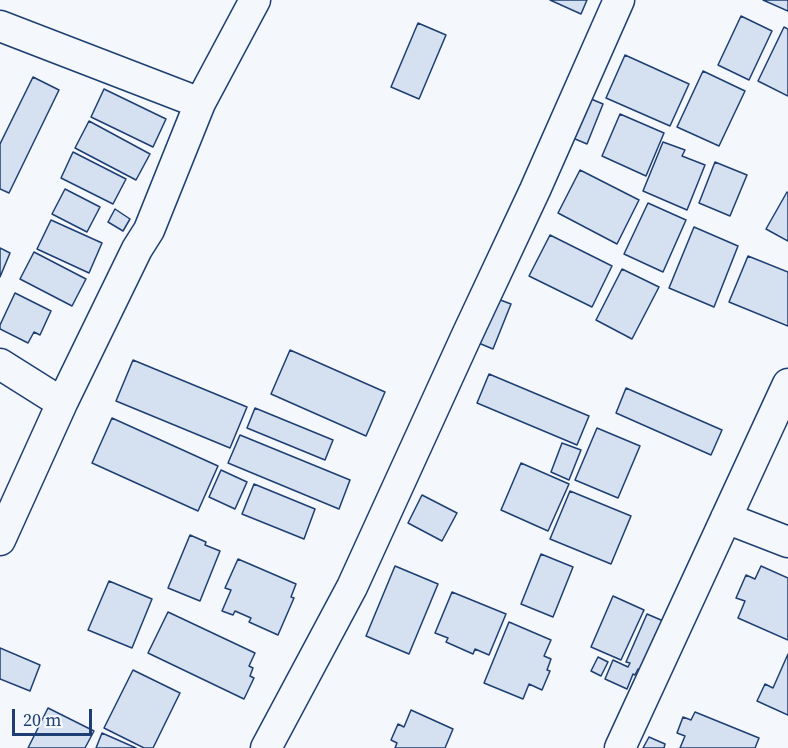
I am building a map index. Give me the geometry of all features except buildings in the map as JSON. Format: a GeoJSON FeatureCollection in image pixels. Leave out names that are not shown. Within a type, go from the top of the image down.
{"type":"FeatureCollection","features":[{"type":"Feature","properties":{"kind":"street"},"geometry":{"type":"LineString","coordinates":[[0,540],[62,403],[137,249],[149,230],[200,103],[255,0]]}},
{"type":"Feature","properties":{"kind":"street"},"geometry":{"type":"LineString","coordinates":[[266,748],[352,587],[535,190],[619,0]]}},
{"type":"Feature","properties":{"kind":"street"},"geometry":{"type":"LineString","coordinates":[[0,26],[200,103]]}},
{"type":"Feature","properties":{"kind":"street"},"geometry":{"type":"LineString","coordinates":[[0,364],[62,403]]}},
{"type":"Feature","properties":{"kind":"street"},"geometry":{"type":"LineString","coordinates":[[620,748],[788,384]]}},
{"type":"Feature","properties":{"kind":"street"},"geometry":{"type":"LineString","coordinates":[[726,518],[788,542]]}}]}
